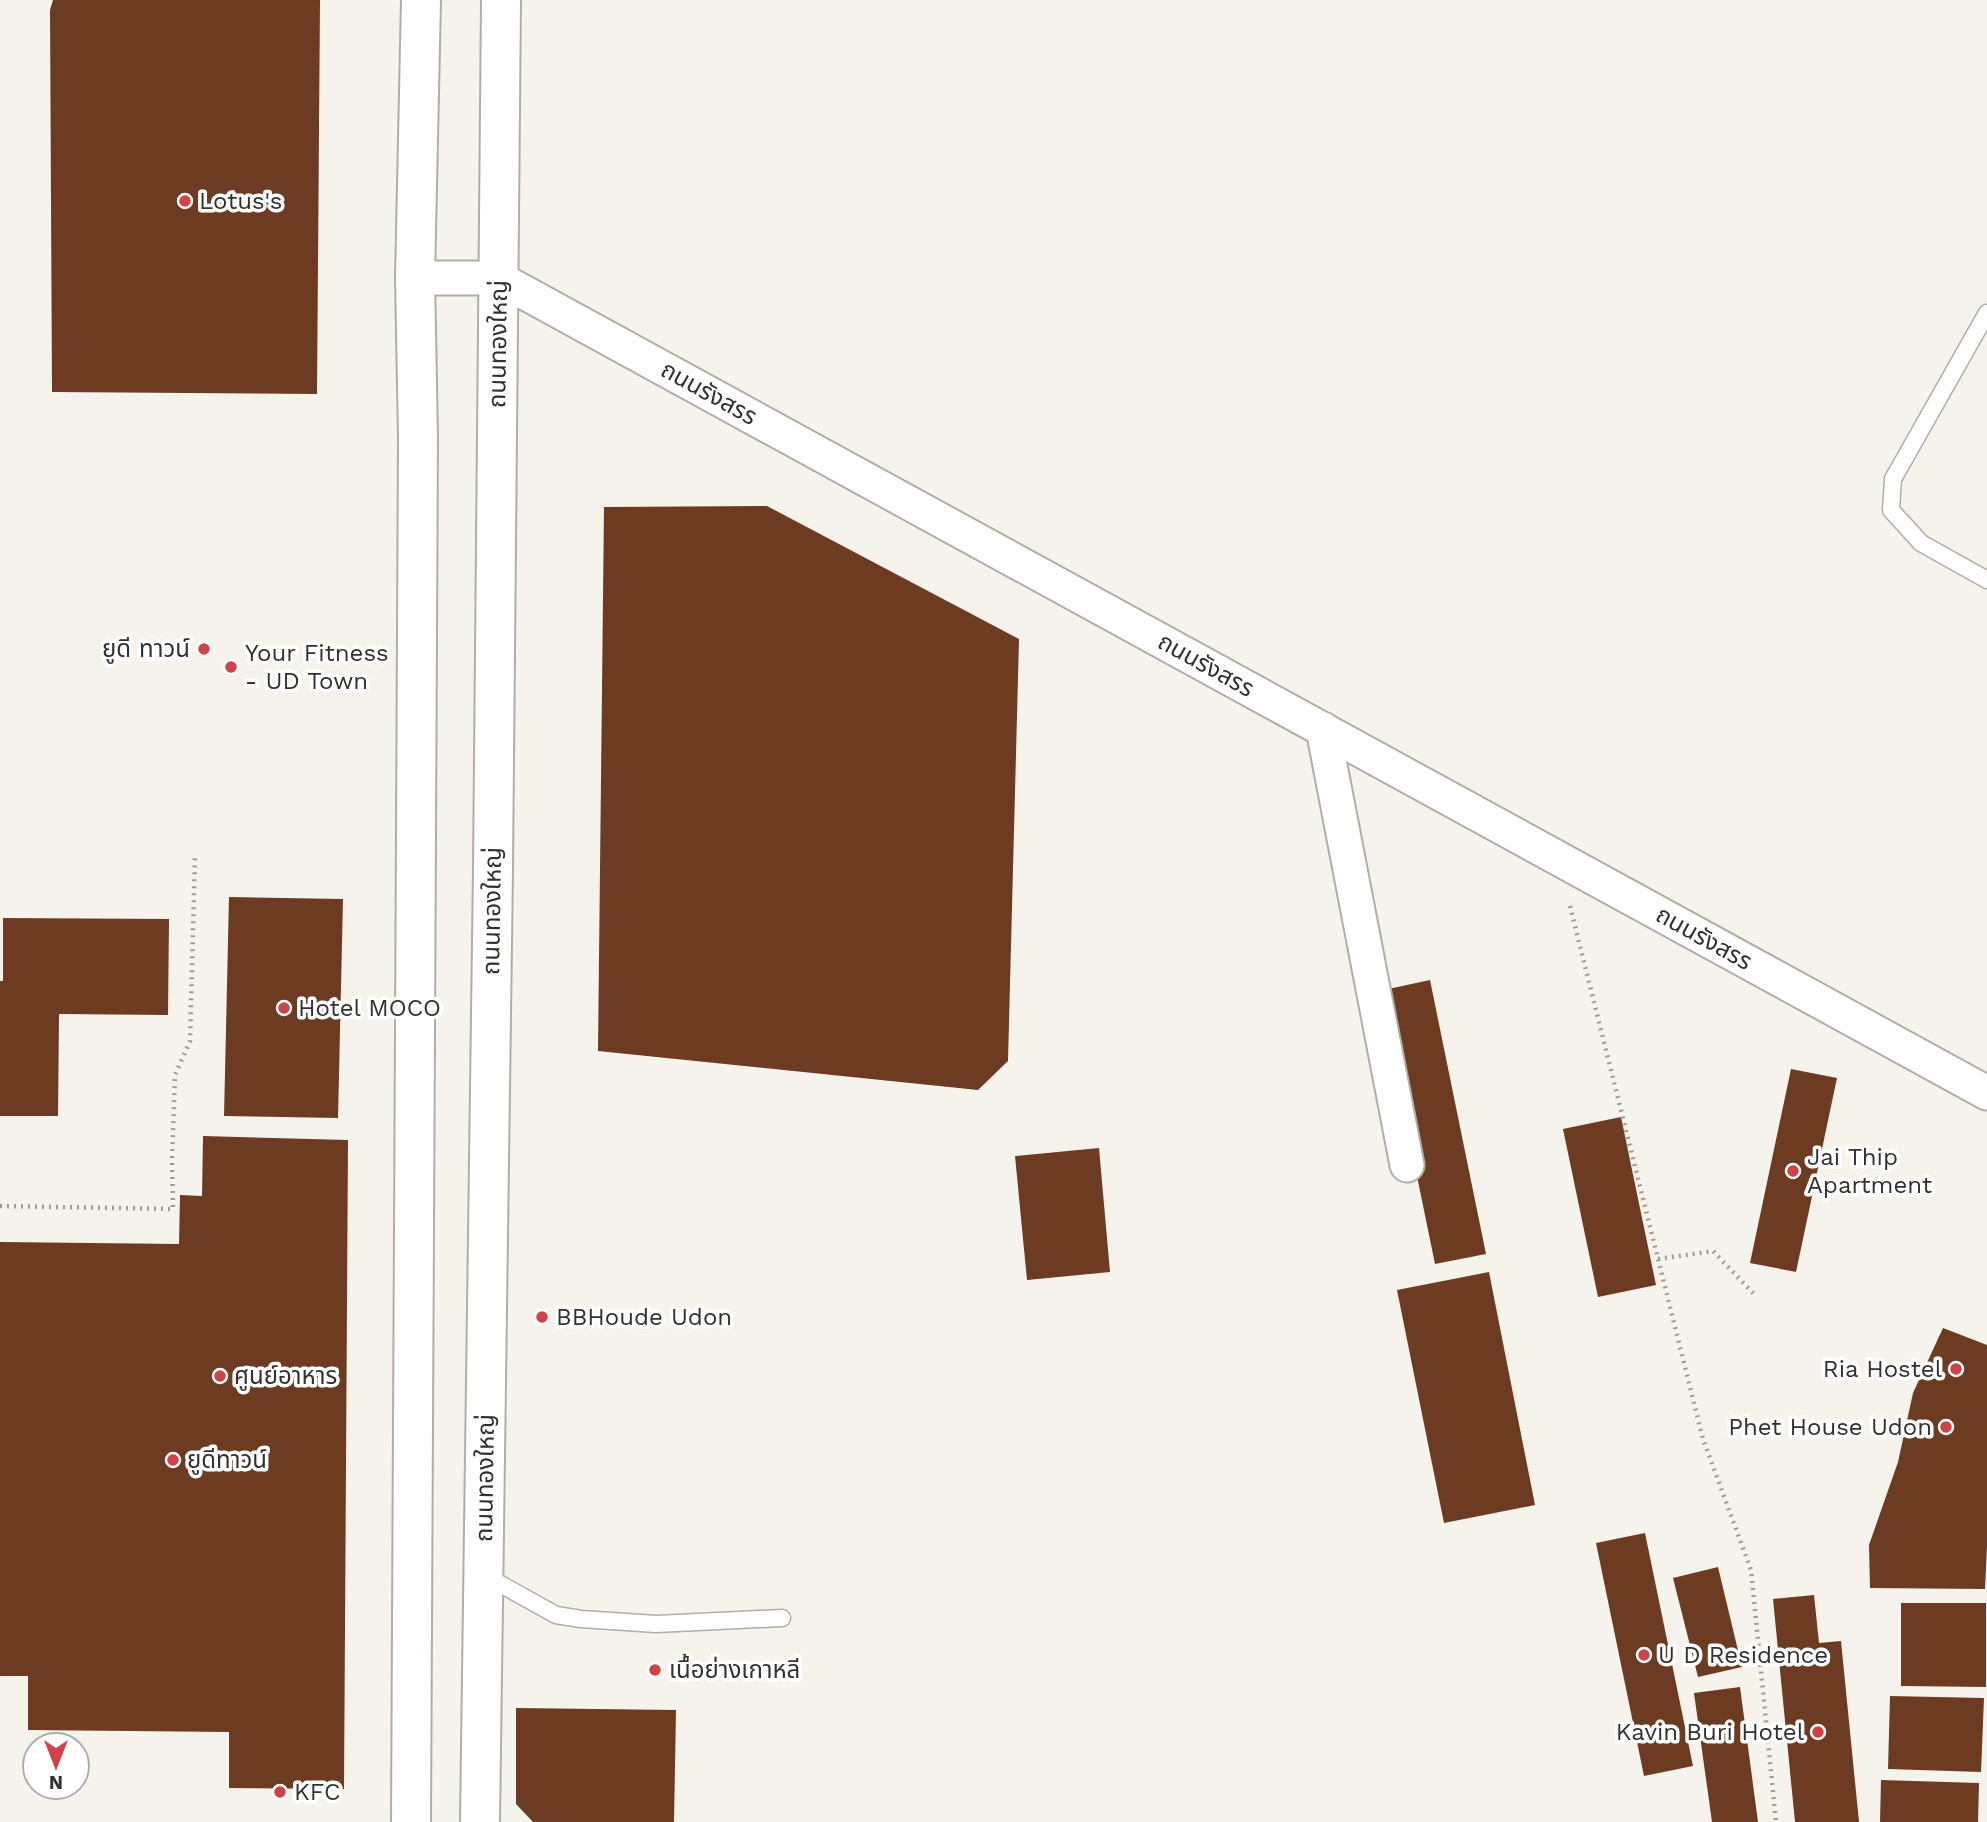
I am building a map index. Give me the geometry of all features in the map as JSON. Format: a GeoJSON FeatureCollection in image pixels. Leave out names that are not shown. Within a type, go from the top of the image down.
{"type":"FeatureCollection","features":[{"type":"Feature","properties":{"kind":"street"},"geometry":{"type":"LineString","coordinates":[[411,1822],[418,452],[415,278],[421,0]]}},
{"type":"Feature","properties":{"kind":"street","name":"ถนนทองใหญ่"},"geometry":{"type":"LineString","coordinates":[[480,1822],[501,0]]}},
{"type":"Feature","properties":{"kind":"street","name":"ถนนรังสรร"},"geometry":{"type":"LineString","coordinates":[[415,278],[498,278],[1987,1093]]}},
{"type":"Feature","properties":{"kind":"street"},"geometry":{"type":"LineString","coordinates":[[1323,729],[1407,1165]]}},
{"type":"Feature","properties":{"kind":"lane"},"geometry":{"type":"LineString","coordinates":[[1987,313],[1893,479],[1891,510],[1921,543],[1987,580]]}},
{"type":"Feature","properties":{"kind":"lane"},"geometry":{"type":"LineString","coordinates":[[484,1575],[556,1615],[581,1619],[656,1624],[782,1618]]}},
{"type":"Feature","properties":{"kind":"path"},"geometry":{"type":"LineString","coordinates":[[0,1206],[173,1209],[175,1075],[190,1041],[195,857]]}},
{"type":"Feature","properties":{"kind":"path"},"geometry":{"type":"LineString","coordinates":[[1558,858],[1703,1439],[1751,1570],[1776,1822]]}},
{"type":"Feature","properties":{"kind":"path"},"geometry":{"type":"LineString","coordinates":[[1658,1259],[1713,1251],[1754,1294]]}},
{"type":"Feature","properties":{"kind":"building","name":"Lotus's"},"geometry":{"type":"Polygon","coordinates":[[[53,0],[320,0],[317,394],[52,392],[50,10],[53,0]]]}},
{"type":"Feature","properties":{"kind":"building"},"geometry":{"type":"Polygon","coordinates":[[[767,506],[1019,639],[1008,1061],[978,1090],[598,1051],[604,507],[767,506]]]}},
{"type":"Feature","properties":{"kind":"building","name":"Hotel MOCO"},"geometry":{"type":"Polygon","coordinates":[[[229,897],[343,899],[338,1118],[224,1116],[229,897]]]}},
{"type":"Feature","properties":{"kind":"building"},"geometry":{"type":"Polygon","coordinates":[[[3,918],[169,919],[168,1015],[59,1014],[58,1116],[0,1116],[3,918]]]}},
{"type":"Feature","properties":{"kind":"building"},"geometry":{"type":"Polygon","coordinates":[[[1430,980],[1486,1254],[1435,1264],[1379,991],[1430,980]]]}},
{"type":"Feature","properties":{"kind":"building","name":"Jai Thip Apartment"},"geometry":{"type":"Polygon","coordinates":[[[1791,1069],[1837,1078],[1796,1272],[1750,1263],[1791,1069]]]}},
{"type":"Feature","properties":{"kind":"building"},"geometry":{"type":"Polygon","coordinates":[[[1621,1117],[1656,1285],[1598,1297],[1563,1129],[1621,1117]]]}},
{"type":"Feature","properties":{"kind":"building","name":"ยูดีทาวน์"},"geometry":{"type":"Polygon","coordinates":[[[203,1136],[348,1140],[344,1789],[229,1788],[229,1732],[28,1730],[28,1676],[0,1676],[0,1242],[179,1244],[180,1195],[202,1196],[203,1136]]]}},
{"type":"Feature","properties":{"kind":"building"},"geometry":{"type":"Polygon","coordinates":[[[1099,1148],[1110,1272],[1027,1280],[1015,1156],[1099,1148]]]}},
{"type":"Feature","properties":{"kind":"building"},"geometry":{"type":"Polygon","coordinates":[[[1489,1272],[1535,1505],[1444,1523],[1397,1290],[1489,1272]]]}},
{"type":"Feature","properties":{"kind":"building"},"geometry":{"type":"Polygon","coordinates":[[[1943,1328],[1987,1345],[1985,1589],[1870,1588],[1869,1545],[1898,1462],[1913,1393],[1943,1328]]]}},
{"type":"Feature","properties":{"kind":"building","name":"U D Residence"},"geometry":{"type":"Polygon","coordinates":[[[1645,1533],[1693,1766],[1644,1776],[1596,1543],[1645,1533]]]}},
{"type":"Feature","properties":{"kind":"building"},"geometry":{"type":"Polygon","coordinates":[[[1718,1567],[1742,1667],[1698,1677],[1673,1578],[1718,1567]]]}},
{"type":"Feature","properties":{"kind":"building","name":"Kavin Buri Hotel"},"geometry":{"type":"Polygon","coordinates":[[[1814,1595],[1819,1643],[1841,1641],[1859,1822],[1795,1822],[1773,1599],[1814,1595]]]}},
{"type":"Feature","properties":{"kind":"building"},"geometry":{"type":"Polygon","coordinates":[[[1901,1603],[1986,1603],[1986,1687],[1901,1686],[1901,1603]]]}},
{"type":"Feature","properties":{"kind":"building"},"geometry":{"type":"Polygon","coordinates":[[[1740,1687],[1758,1822],[1712,1822],[1694,1693],[1740,1687]]]}},
{"type":"Feature","properties":{"kind":"building"},"geometry":{"type":"Polygon","coordinates":[[[1890,1696],[1984,1698],[1981,1772],[1888,1769],[1890,1696]]]}},
{"type":"Feature","properties":{"kind":"building"},"geometry":{"type":"Polygon","coordinates":[[[516,1708],[676,1710],[674,1822],[533,1822],[516,1804],[516,1708]]]}},
{"type":"Feature","properties":{"kind":"building"},"geometry":{"type":"Polygon","coordinates":[[[1881,1780],[1979,1783],[1978,1822],[1880,1822],[1881,1780]]]}},
{"type":"Feature","properties":{"kind":"place","name":"Lotus's"},"geometry":{"type":"Point","coordinates":[185,201]}},
{"type":"Feature","properties":{"kind":"place","name":"ยูดี ทาวน์"},"geometry":{"type":"Point","coordinates":[204,649]}},
{"type":"Feature","properties":{"kind":"place","name":"Your Fitness - UD Town"},"geometry":{"type":"Point","coordinates":[231,667]}},
{"type":"Feature","properties":{"kind":"place","name":"Hotel MOCO"},"geometry":{"type":"Point","coordinates":[284,1008]}},
{"type":"Feature","properties":{"kind":"place","name":"Jai Thip Apartment"},"geometry":{"type":"Point","coordinates":[1793,1171]}},
{"type":"Feature","properties":{"kind":"place","name":"BBHoude Udon"},"geometry":{"type":"Point","coordinates":[542,1317]}},
{"type":"Feature","properties":{"kind":"place","name":"Ria Hostel"},"geometry":{"type":"Point","coordinates":[1956,1369]}},
{"type":"Feature","properties":{"kind":"place","name":"ศูนย์อาหาร"},"geometry":{"type":"Point","coordinates":[220,1376]}},
{"type":"Feature","properties":{"kind":"place","name":"Phet House Udon"},"geometry":{"type":"Point","coordinates":[1946,1427]}},
{"type":"Feature","properties":{"kind":"place","name":"ยูดีทาวน์"},"geometry":{"type":"Point","coordinates":[173,1460]}},
{"type":"Feature","properties":{"kind":"place","name":"U D Residence"},"geometry":{"type":"Point","coordinates":[1644,1655]}},
{"type":"Feature","properties":{"kind":"place","name":"เนื้อย่างเกาหลี"},"geometry":{"type":"Point","coordinates":[655,1670]}},
{"type":"Feature","properties":{"kind":"place","name":"Kavin Buri Hotel"},"geometry":{"type":"Point","coordinates":[1818,1732]}},
{"type":"Feature","properties":{"kind":"place","name":"KFC"},"geometry":{"type":"Point","coordinates":[280,1792]}}]}
